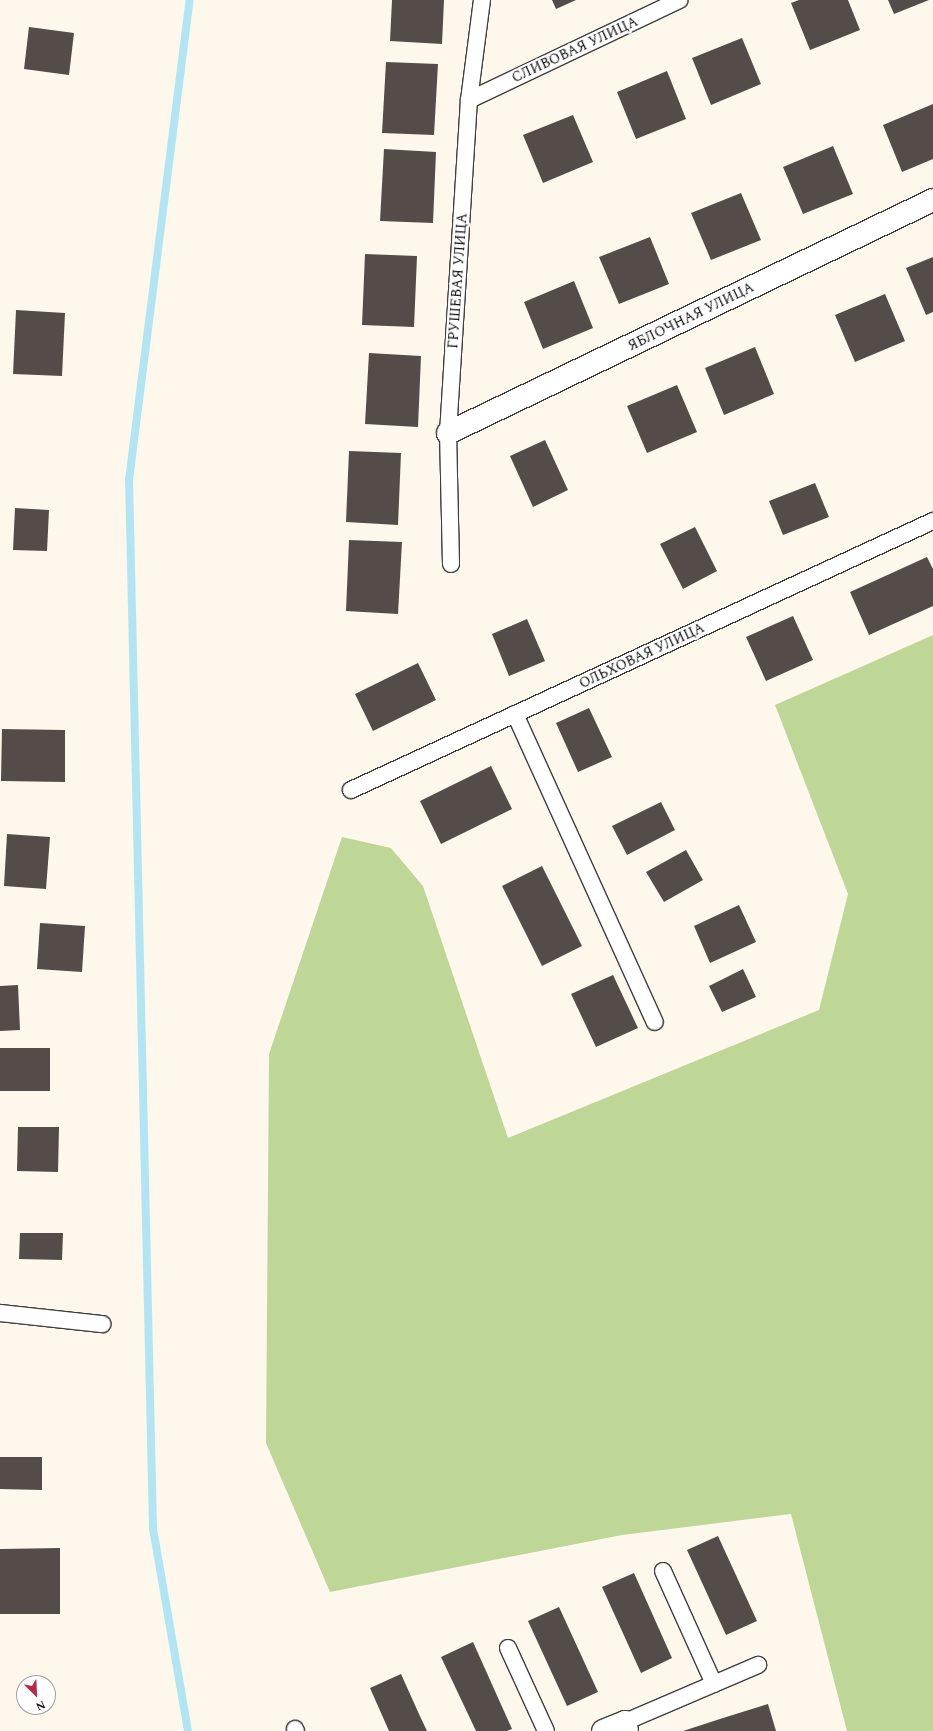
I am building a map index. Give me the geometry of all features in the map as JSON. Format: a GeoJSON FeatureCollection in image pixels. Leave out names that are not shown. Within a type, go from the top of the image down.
{"type":"FeatureCollection","features":[{"type":"Feature","properties":{"kind":"street","name":"ЯБЛОЧНАЯ УЛИЦА"},"geometry":{"type":"LineString","coordinates":[[448,433],[933,200]]}},
{"type":"Feature","properties":{"kind":"street"},"geometry":{"type":"LineString","coordinates":[[603,1731],[626,1726]]}},
{"type":"Feature","properties":{"kind":"lane","name":"ГРУШЕВАЯ УЛИЦА"},"geometry":{"type":"LineString","coordinates":[[451,564],[448,433],[469,100],[482,0]]}},
{"type":"Feature","properties":{"kind":"lane","name":"СЛИВОВАЯ УЛИЦА"},"geometry":{"type":"LineString","coordinates":[[469,100],[680,0]]}},
{"type":"Feature","properties":{"kind":"lane","name":"ОЛЬХОВАЯ УЛИЦА"},"geometry":{"type":"LineString","coordinates":[[351,790],[933,521]]}},
{"type":"Feature","properties":{"kind":"lane"},"geometry":{"type":"LineString","coordinates":[[516,714],[656,1022]]}},
{"type":"Feature","properties":{"kind":"lane"},"geometry":{"type":"LineString","coordinates":[[0,1313],[102,1324]]}},
{"type":"Feature","properties":{"kind":"lane"},"geometry":{"type":"LineString","coordinates":[[663,1571],[714,1684]]}},
{"type":"Feature","properties":{"kind":"lane"},"geometry":{"type":"LineString","coordinates":[[508,1648],[546,1731]]}},
{"type":"Feature","properties":{"kind":"lane"},"geometry":{"type":"LineString","coordinates":[[626,1726],[714,1684],[758,1665]]}},
{"type":"Feature","properties":{"kind":"green space"},"geometry":{"type":"Polygon","coordinates":[[[933,635],[933,1731],[847,1731],[791,1514],[622,1535],[330,1592],[266,1443],[269,1054],[342,837],[391,848],[423,886],[508,1138],[819,1010],[848,894],[775,705],[933,635]]]}},
{"type":"Feature","properties":{"kind":"building"},"geometry":{"type":"Polygon","coordinates":[[[392,0],[444,0],[442,44],[390,41],[392,0]]]}},
{"type":"Feature","properties":{"kind":"building"},"geometry":{"type":"Polygon","coordinates":[[[552,0],[576,0],[556,9],[552,0]]]}},
{"type":"Feature","properties":{"kind":"building"},"geometry":{"type":"Polygon","coordinates":[[[799,0],[848,0],[860,30],[810,50],[791,3],[799,0]]]}},
{"type":"Feature","properties":{"kind":"building"},"geometry":{"type":"Polygon","coordinates":[[[888,0],[929,0],[894,14],[888,0]]]}},
{"type":"Feature","properties":{"kind":"building"},"geometry":{"type":"Polygon","coordinates":[[[29,27],[74,33],[69,75],[24,69],[29,27]]]}},
{"type":"Feature","properties":{"kind":"building"},"geometry":{"type":"Polygon","coordinates":[[[742,38],[761,84],[711,105],[692,58],[742,38]]]}},
{"type":"Feature","properties":{"kind":"building"},"geometry":{"type":"Polygon","coordinates":[[[386,62],[438,64],[434,135],[382,133],[386,62]]]}},
{"type":"Feature","properties":{"kind":"building"},"geometry":{"type":"Polygon","coordinates":[[[667,71],[686,119],[636,139],[617,92],[667,71]]]}},
{"type":"Feature","properties":{"kind":"building"},"geometry":{"type":"Polygon","coordinates":[[[933,104],[933,159],[902,172],[883,125],[933,104]]]}},
{"type":"Feature","properties":{"kind":"building"},"geometry":{"type":"Polygon","coordinates":[[[573,115],[593,162],[543,183],[523,135],[573,115]]]}},
{"type":"Feature","properties":{"kind":"building"},"geometry":{"type":"Polygon","coordinates":[[[833,146],[853,194],[803,214],[783,167],[833,146]]]}},
{"type":"Feature","properties":{"kind":"building"},"geometry":{"type":"Polygon","coordinates":[[[384,149],[436,152],[433,223],[380,221],[384,149]]]}},
{"type":"Feature","properties":{"kind":"building"},"geometry":{"type":"Polygon","coordinates":[[[741,193],[761,240],[711,260],[691,213],[741,193]]]}},
{"type":"Feature","properties":{"kind":"building"},"geometry":{"type":"Polygon","coordinates":[[[650,237],[669,284],[619,304],[599,257],[650,237]]]}},
{"type":"Feature","properties":{"kind":"building"},"geometry":{"type":"Polygon","coordinates":[[[365,254],[417,256],[414,327],[362,325],[365,254]]]}},
{"type":"Feature","properties":{"kind":"building"},"geometry":{"type":"Polygon","coordinates":[[[933,257],[933,312],[926,315],[906,268],[933,257]]]}},
{"type":"Feature","properties":{"kind":"building"},"geometry":{"type":"Polygon","coordinates":[[[574,281],[593,328],[543,349],[524,302],[574,281]]]}},
{"type":"Feature","properties":{"kind":"building"},"geometry":{"type":"Polygon","coordinates":[[[885,294],[905,341],[855,362],[835,315],[885,294]]]}},
{"type":"Feature","properties":{"kind":"building"},"geometry":{"type":"Polygon","coordinates":[[[16,310],[65,313],[62,376],[13,374],[16,310]]]}},
{"type":"Feature","properties":{"kind":"building"},"geometry":{"type":"Polygon","coordinates":[[[755,347],[774,394],[724,415],[705,368],[755,347]]]}},
{"type":"Feature","properties":{"kind":"building"},"geometry":{"type":"Polygon","coordinates":[[[369,353],[421,356],[418,427],[365,424],[369,353]]]}},
{"type":"Feature","properties":{"kind":"building"},"geometry":{"type":"Polygon","coordinates":[[[677,385],[697,432],[647,453],[627,406],[677,385]]]}},
{"type":"Feature","properties":{"kind":"building"},"geometry":{"type":"Polygon","coordinates":[[[545,440],[568,490],[533,507],[510,456],[545,440]]]}},
{"type":"Feature","properties":{"kind":"building"},"geometry":{"type":"Polygon","coordinates":[[[349,451],[401,453],[398,525],[346,522],[349,451]]]}},
{"type":"Feature","properties":{"kind":"building"},"geometry":{"type":"Polygon","coordinates":[[[815,483],[829,517],[783,535],[769,501],[815,483]]]}},
{"type":"Feature","properties":{"kind":"building"},"geometry":{"type":"Polygon","coordinates":[[[15,508],[49,510],[47,551],[13,550],[15,508]]]}},
{"type":"Feature","properties":{"kind":"building"},"geometry":{"type":"Polygon","coordinates":[[[695,527],[717,571],[683,589],[660,544],[695,527]]]}},
{"type":"Feature","properties":{"kind":"building"},"geometry":{"type":"Polygon","coordinates":[[[349,540],[402,542],[398,614],[346,611],[349,540]]]}},
{"type":"Feature","properties":{"kind":"building"},"geometry":{"type":"Polygon","coordinates":[[[927,557],[933,569],[933,606],[869,635],[850,592],[927,557]]]}},
{"type":"Feature","properties":{"kind":"building"},"geometry":{"type":"Polygon","coordinates":[[[793,616],[813,660],[766,681],[746,637],[793,616]]]}},
{"type":"Feature","properties":{"kind":"building"},"geometry":{"type":"Polygon","coordinates":[[[527,619],[545,661],[509,676],[492,634],[527,619]]]}},
{"type":"Feature","properties":{"kind":"building"},"geometry":{"type":"Polygon","coordinates":[[[418,663],[436,700],[373,731],[355,694],[418,663]]]}},
{"type":"Feature","properties":{"kind":"building"},"geometry":{"type":"Polygon","coordinates":[[[589,708],[612,757],[578,772],[556,723],[589,708]]]}},
{"type":"Feature","properties":{"kind":"building"},"geometry":{"type":"Polygon","coordinates":[[[2,729],[65,730],[65,782],[1,781],[2,729]]]}},
{"type":"Feature","properties":{"kind":"building"},"geometry":{"type":"Polygon","coordinates":[[[491,766],[512,809],[441,844],[420,801],[491,766]]]}},
{"type":"Feature","properties":{"kind":"building"},"geometry":{"type":"Polygon","coordinates":[[[661,802],[675,830],[627,855],[612,826],[661,802]]]}},
{"type":"Feature","properties":{"kind":"building"},"geometry":{"type":"Polygon","coordinates":[[[7,834],[50,837],[46,889],[4,886],[7,834]]]}},
{"type":"Feature","properties":{"kind":"building"},"geometry":{"type":"Polygon","coordinates":[[[686,850],[703,880],[664,902],[646,872],[686,850]]]}},
{"type":"Feature","properties":{"kind":"building"},"geometry":{"type":"Polygon","coordinates":[[[542,866],[582,946],[542,966],[502,886],[542,866]]]}},
{"type":"Feature","properties":{"kind":"building"},"geometry":{"type":"Polygon","coordinates":[[[739,905],[756,942],[710,963],[694,926],[739,905]]]}},
{"type":"Feature","properties":{"kind":"building"},"geometry":{"type":"Polygon","coordinates":[[[40,923],[85,926],[82,972],[37,969],[40,923]]]}},
{"type":"Feature","properties":{"kind":"building"},"geometry":{"type":"Polygon","coordinates":[[[743,969],[756,997],[722,1012],[709,986],[743,969]]]}},
{"type":"Feature","properties":{"kind":"building"},"geometry":{"type":"Polygon","coordinates":[[[613,975],[638,1028],[596,1047],[571,994],[613,975]]]}},
{"type":"Feature","properties":{"kind":"building"},"geometry":{"type":"Polygon","coordinates":[[[18,985],[20,1030],[0,1031],[0,986],[18,985]]]}},
{"type":"Feature","properties":{"kind":"building"},"geometry":{"type":"Polygon","coordinates":[[[0,1048],[50,1048],[50,1091],[0,1091],[0,1048]]]}},
{"type":"Feature","properties":{"kind":"building"},"geometry":{"type":"Polygon","coordinates":[[[18,1127],[59,1127],[58,1172],[17,1171],[18,1127]]]}},
{"type":"Feature","properties":{"kind":"building"},"geometry":{"type":"Polygon","coordinates":[[[20,1233],[63,1233],[62,1260],[19,1259],[20,1233]]]}},
{"type":"Feature","properties":{"kind":"building"},"geometry":{"type":"Polygon","coordinates":[[[0,1457],[42,1457],[42,1490],[0,1489],[0,1457]]]}},
{"type":"Feature","properties":{"kind":"building"},"geometry":{"type":"Polygon","coordinates":[[[718,1536],[757,1621],[726,1635],[687,1550],[718,1536]]]}},
{"type":"Feature","properties":{"kind":"building"},"geometry":{"type":"Polygon","coordinates":[[[60,1548],[60,1614],[0,1614],[0,1549],[60,1548]]]}},
{"type":"Feature","properties":{"kind":"building"},"geometry":{"type":"Polygon","coordinates":[[[634,1573],[672,1658],[641,1673],[602,1587],[634,1573]]]}},
{"type":"Feature","properties":{"kind":"building"},"geometry":{"type":"Polygon","coordinates":[[[559,1607],[598,1692],[567,1706],[528,1621],[559,1607]]]}},
{"type":"Feature","properties":{"kind":"building"},"geometry":{"type":"Polygon","coordinates":[[[473,1642],[512,1729],[507,1731],[476,1731],[441,1657],[473,1642]]]}},
{"type":"Feature","properties":{"kind":"building"},"geometry":{"type":"Polygon","coordinates":[[[401,1674],[427,1731],[389,1731],[370,1688],[401,1674]]]}},
{"type":"Feature","properties":{"kind":"building"},"geometry":{"type":"Polygon","coordinates":[[[768,1704],[776,1731],[683,1731],[723,1718],[768,1704]]]}},
{"type":"Feature","properties":{"kind":"waterway"},"geometry":{"type":"LineString","coordinates":[[188,1731],[153,1528],[129,480],[190,0]]}}]}
